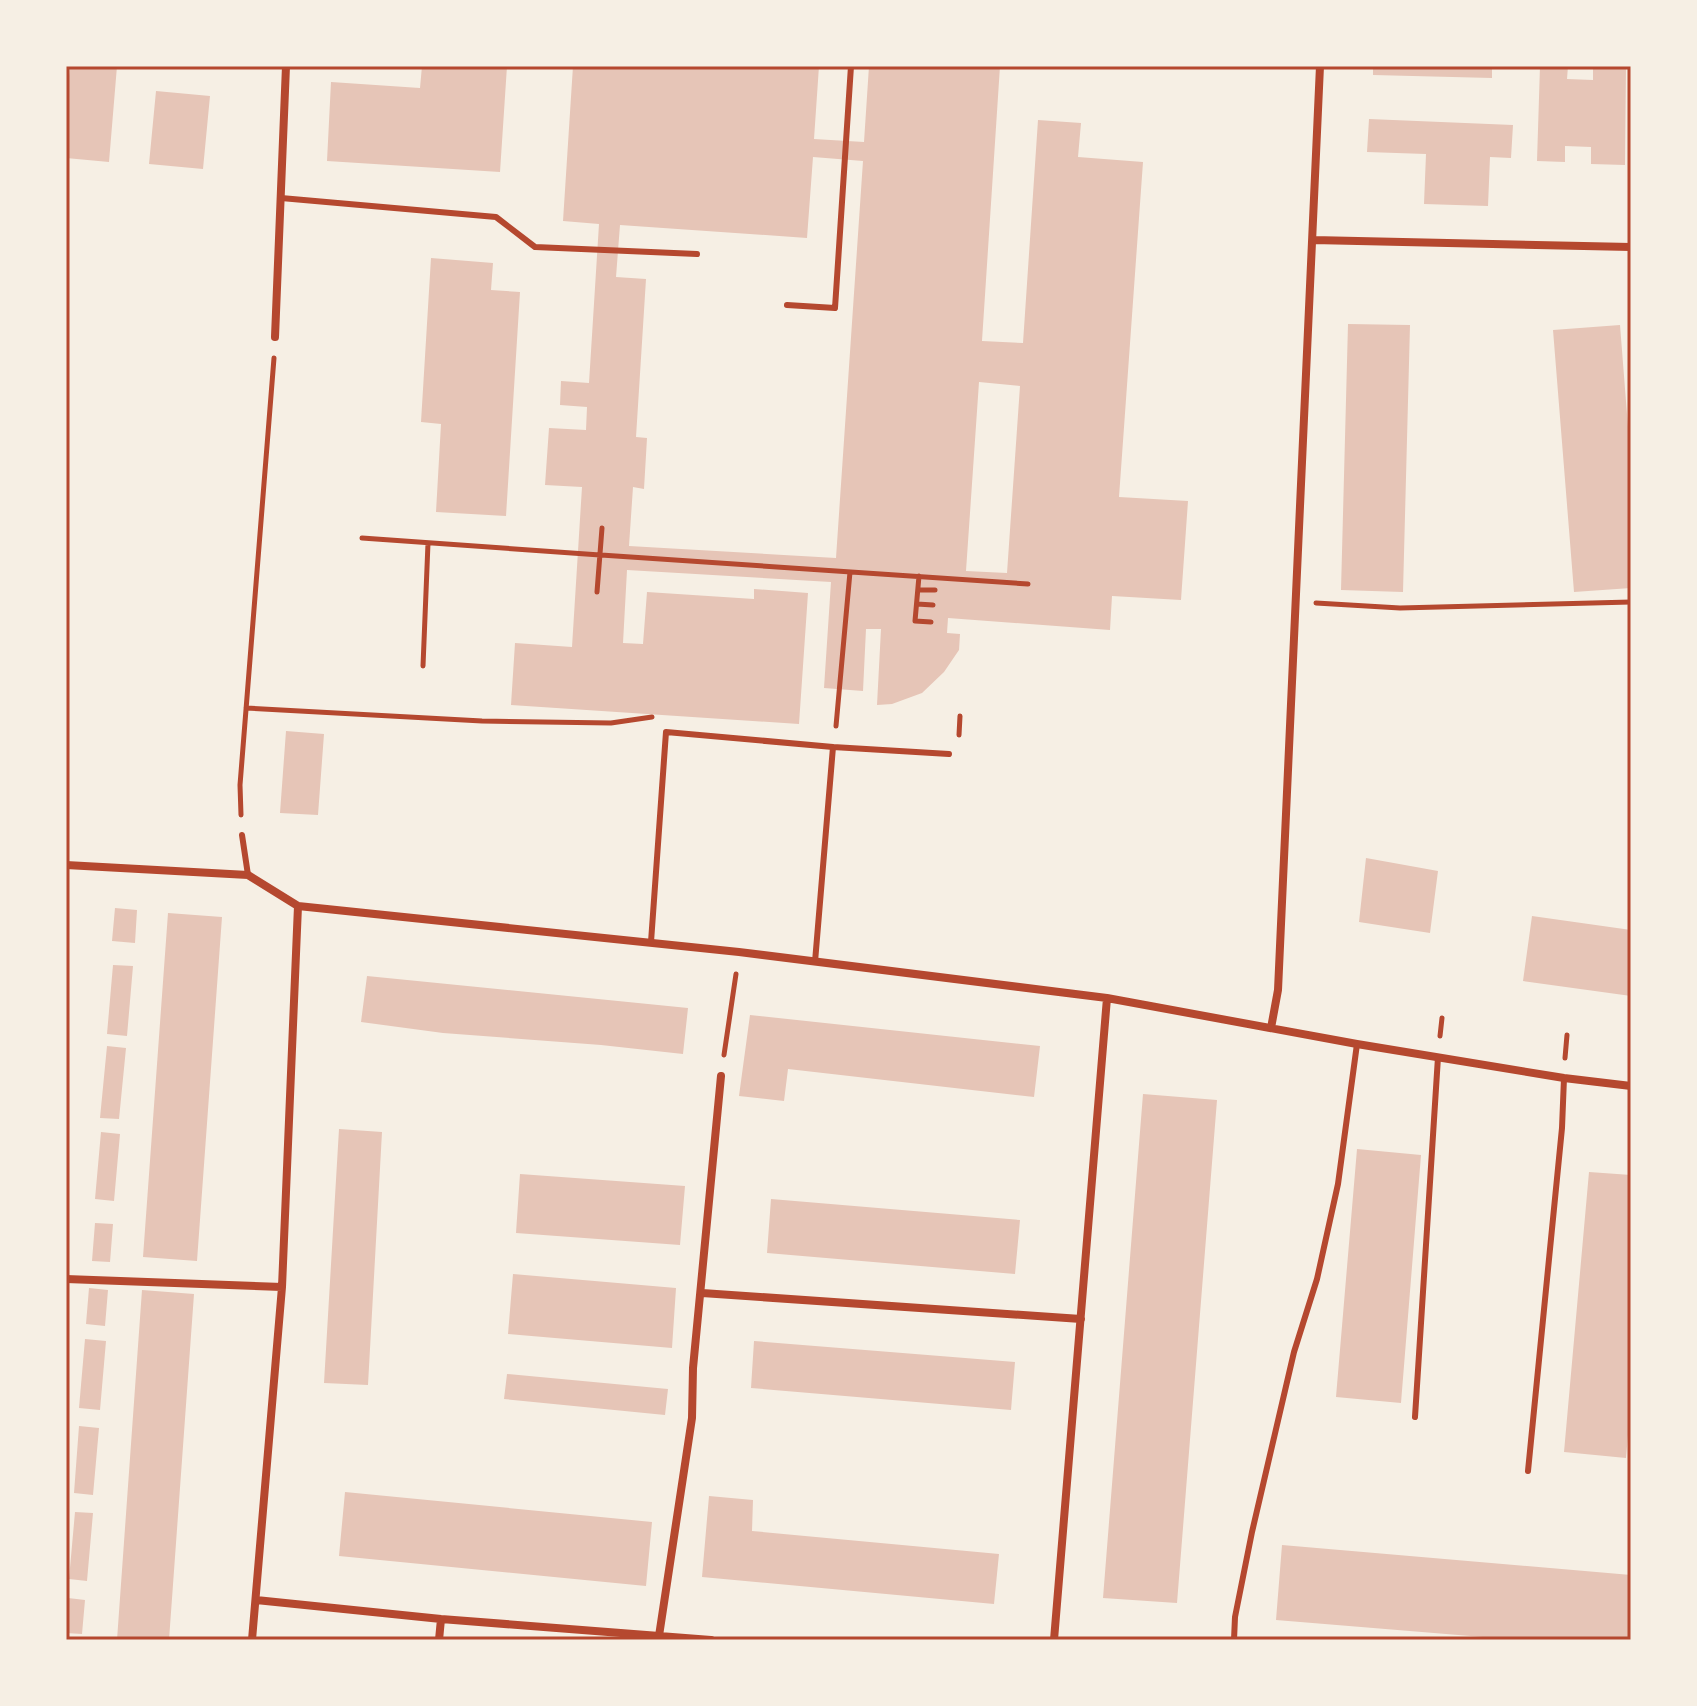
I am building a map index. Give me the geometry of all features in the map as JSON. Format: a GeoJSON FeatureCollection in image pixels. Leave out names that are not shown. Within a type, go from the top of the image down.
{"type":"FeatureCollection","features":[{"type":"Feature","properties":{"kind":"street"},"geometry":{"type":"LineString","coordinates":[[275,337],[286,66]]}},
{"type":"Feature","properties":{"kind":"street"},"geometry":{"type":"LineString","coordinates":[[1271,1028],[1278,990],[1320,66]]}},
{"type":"Feature","properties":{"kind":"street"},"geometry":{"type":"LineString","coordinates":[[1313,240],[1631,247]]}},
{"type":"Feature","properties":{"kind":"street"},"geometry":{"type":"LineString","coordinates":[[66,865],[248,875],[298,906],[739,952],[1107,998],[1357,1044],[1631,1086]]}},
{"type":"Feature","properties":{"kind":"street"},"geometry":{"type":"LineString","coordinates":[[252,1640],[282,1287],[298,906]]}},
{"type":"Feature","properties":{"kind":"street"},"geometry":{"type":"LineString","coordinates":[[1054,1640],[1107,998]]}},
{"type":"Feature","properties":{"kind":"street"},"geometry":{"type":"LineString","coordinates":[[659,1636],[692,1418],[693,1368],[721,1076]]}},
{"type":"Feature","properties":{"kind":"street"},"geometry":{"type":"LineString","coordinates":[[66,1279],[282,1287]]}},
{"type":"Feature","properties":{"kind":"street"},"geometry":{"type":"LineString","coordinates":[[702,1293],[1081,1319]]}},
{"type":"Feature","properties":{"kind":"street"},"geometry":{"type":"LineString","coordinates":[[256,1600],[441,1619],[711,1640]]}},
{"type":"Feature","properties":{"kind":"street"},"geometry":{"type":"LineString","coordinates":[[439,1640],[441,1619]]}},
{"type":"Feature","properties":{"kind":"lane"},"geometry":{"type":"LineString","coordinates":[[787,305],[835,308],[851,66]]}},
{"type":"Feature","properties":{"kind":"lane"},"geometry":{"type":"LineString","coordinates":[[281,198],[496,217],[535,247],[697,254]]}},
{"type":"Feature","properties":{"kind":"lane"},"geometry":{"type":"LineString","coordinates":[[651,942],[666,732],[949,754]]}},
{"type":"Feature","properties":{"kind":"lane"},"geometry":{"type":"LineString","coordinates":[[815,962],[833,747]]}},
{"type":"Feature","properties":{"kind":"lane"},"geometry":{"type":"LineString","coordinates":[[242,835],[248,875]]}},
{"type":"Feature","properties":{"kind":"lane"},"geometry":{"type":"LineString","coordinates":[[1234,1640],[1235,1617],[1252,1532],[1294,1352],[1317,1279],[1338,1184],[1357,1044]]}},
{"type":"Feature","properties":{"kind":"lane"},"geometry":{"type":"LineString","coordinates":[[1415,1417],[1438,1057]]}},
{"type":"Feature","properties":{"kind":"lane"},"geometry":{"type":"LineString","coordinates":[[1528,1471],[1562,1128],[1564,1078]]}},
{"type":"Feature","properties":{"kind":"path"},"geometry":{"type":"LineString","coordinates":[[242,835],[240,785],[275,337]]}},
{"type":"Feature","properties":{"kind":"path"},"geometry":{"type":"LineString","coordinates":[[597,592],[602,528]]}},
{"type":"Feature","properties":{"kind":"path"},"geometry":{"type":"LineString","coordinates":[[362,538],[1028,584]]}},
{"type":"Feature","properties":{"kind":"path"},"geometry":{"type":"LineString","coordinates":[[423,666],[428,543]]}},
{"type":"Feature","properties":{"kind":"path"},"geometry":{"type":"LineString","coordinates":[[833,747],[850,572]]}},
{"type":"Feature","properties":{"kind":"path"},"geometry":{"type":"LineString","coordinates":[[919,576],[915,621],[931,622]]}},
{"type":"Feature","properties":{"kind":"path"},"geometry":{"type":"LineString","coordinates":[[918,590],[935,590]]}},
{"type":"Feature","properties":{"kind":"path"},"geometry":{"type":"LineString","coordinates":[[1294,601],[1400,608],[1631,602]]}},
{"type":"Feature","properties":{"kind":"path"},"geometry":{"type":"LineString","coordinates":[[917,604],[933,605]]}},
{"type":"Feature","properties":{"kind":"path"},"geometry":{"type":"LineString","coordinates":[[246,708],[611,723],[646,716],[662,717]]}},
{"type":"Feature","properties":{"kind":"path"},"geometry":{"type":"LineString","coordinates":[[958,738],[960,716]]}},
{"type":"Feature","properties":{"kind":"path"},"geometry":{"type":"LineString","coordinates":[[835,728],[851,729]]}},
{"type":"Feature","properties":{"kind":"path"},"geometry":{"type":"LineString","coordinates":[[721,1076],[739,952]]}},
{"type":"Feature","properties":{"kind":"building"},"geometry":{"type":"Polygon","coordinates":[[[70,66],[117,66],[109,162],[66,158],[70,66]]]}},
{"type":"Feature","properties":{"kind":"building"},"geometry":{"type":"Polygon","coordinates":[[[422,66],[507,66],[500,172],[327,161],[331,82],[420,88],[422,66]]]}},
{"type":"Feature","properties":{"kind":"building"},"geometry":{"type":"Polygon","coordinates":[[[573,66],[819,66],[814,139],[864,142],[869,66],[1000,66],[982,341],[1023,343],[1038,120],[1081,123],[1078,157],[1143,162],[1119,497],[1188,501],[1181,600],[1112,596],[1110,630],[948,618],[947,633],[960,634],[959,650],[944,672],[922,693],[892,704],[877,705],[881,629],[866,629],[863,691],[824,688],[831,582],[627,570],[623,643],[643,644],[647,592],[754,599],[754,589],[808,593],[799,724],[511,705],[515,643],[572,647],[582,487],[545,485],[549,428],[586,430],[587,407],[560,405],[561,381],[589,383],[599,224],[563,221],[573,66]],[[813,157],[807,238],[620,225],[616,277],[646,279],[636,437],[647,438],[644,489],[633,487],[629,546],[836,558],[863,161],[813,157]],[[979,382],[966,571],[1007,573],[1020,386],[979,382]]]}},
{"type":"Feature","properties":{"kind":"building"},"geometry":{"type":"Polygon","coordinates":[[[1373,66],[1492,66],[1492,78],[1373,75],[1373,66]]]}},
{"type":"Feature","properties":{"kind":"building"},"geometry":{"type":"Polygon","coordinates":[[[1540,66],[1568,66],[1567,79],[1593,80],[1593,66],[1626,66],[1625,165],[1591,164],[1591,147],[1565,146],[1565,162],[1537,161],[1540,66]]]}},
{"type":"Feature","properties":{"kind":"building"},"geometry":{"type":"Polygon","coordinates":[[[156,91],[210,96],[203,169],[149,164],[156,91]]]}},
{"type":"Feature","properties":{"kind":"building"},"geometry":{"type":"Polygon","coordinates":[[[1369,119],[1513,125],[1511,158],[1490,157],[1488,206],[1424,204],[1426,154],[1367,152],[1369,119]]]}},
{"type":"Feature","properties":{"kind":"building"},"geometry":{"type":"Polygon","coordinates":[[[431,258],[493,263],[491,290],[520,292],[506,516],[436,512],[441,424],[421,422],[431,258]]]}},
{"type":"Feature","properties":{"kind":"building"},"geometry":{"type":"Polygon","coordinates":[[[1348,324],[1410,325],[1403,592],[1341,590],[1348,324]]]}},
{"type":"Feature","properties":{"kind":"building"},"geometry":{"type":"Polygon","coordinates":[[[1620,325],[1631,465],[1631,588],[1574,592],[1553,330],[1620,325]]]}},
{"type":"Feature","properties":{"kind":"building"},"geometry":{"type":"Polygon","coordinates":[[[286,731],[324,734],[318,815],[280,813],[286,731]]]}},
{"type":"Feature","properties":{"kind":"building"},"geometry":{"type":"Polygon","coordinates":[[[1366,858],[1438,871],[1430,933],[1359,922],[1366,858]]]}},
{"type":"Feature","properties":{"kind":"building"},"geometry":{"type":"Polygon","coordinates":[[[115,908],[137,910],[135,943],[112,941],[115,908]]]}},
{"type":"Feature","properties":{"kind":"building"},"geometry":{"type":"Polygon","coordinates":[[[168,913],[222,917],[197,1261],[143,1257],[168,913]]]}},
{"type":"Feature","properties":{"kind":"building"},"geometry":{"type":"Polygon","coordinates":[[[1532,916],[1631,930],[1631,996],[1523,981],[1532,916]]]}},
{"type":"Feature","properties":{"kind":"building"},"geometry":{"type":"Polygon","coordinates":[[[113,965],[133,966],[127,1036],[107,1034],[113,965]]]}},
{"type":"Feature","properties":{"kind":"building"},"geometry":{"type":"Polygon","coordinates":[[[367,976],[688,1008],[683,1054],[443,1033],[361,1022],[367,976]]]}},
{"type":"Feature","properties":{"kind":"building"},"geometry":{"type":"Polygon","coordinates":[[[750,1015],[1040,1046],[1034,1097],[788,1069],[784,1101],[739,1096],[750,1015]]]}},
{"type":"Feature","properties":{"kind":"building"},"geometry":{"type":"Polygon","coordinates":[[[107,1046],[126,1048],[119,1119],[100,1118],[107,1046]]]}},
{"type":"Feature","properties":{"kind":"building"},"geometry":{"type":"Polygon","coordinates":[[[1143,1094],[1217,1100],[1177,1603],[1103,1598],[1143,1094]]]}},
{"type":"Feature","properties":{"kind":"building"},"geometry":{"type":"Polygon","coordinates":[[[339,1129],[382,1132],[368,1385],[324,1383],[339,1129]]]}},
{"type":"Feature","properties":{"kind":"building"},"geometry":{"type":"Polygon","coordinates":[[[101,1132],[120,1134],[114,1201],[95,1199],[101,1132]]]}},
{"type":"Feature","properties":{"kind":"building"},"geometry":{"type":"Polygon","coordinates":[[[1357,1149],[1421,1155],[1401,1403],[1336,1397],[1357,1149]]]}},
{"type":"Feature","properties":{"kind":"building"},"geometry":{"type":"Polygon","coordinates":[[[1589,1172],[1631,1175],[1631,1400],[1626,1458],[1564,1452],[1589,1172]]]}},
{"type":"Feature","properties":{"kind":"building"},"geometry":{"type":"Polygon","coordinates":[[[520,1174],[685,1186],[680,1245],[516,1233],[520,1174]]]}},
{"type":"Feature","properties":{"kind":"building"},"geometry":{"type":"Polygon","coordinates":[[[771,1199],[1020,1220],[1015,1274],[767,1253],[771,1199]]]}},
{"type":"Feature","properties":{"kind":"building"},"geometry":{"type":"Polygon","coordinates":[[[95,1223],[113,1224],[110,1262],[92,1261],[95,1223]]]}},
{"type":"Feature","properties":{"kind":"building"},"geometry":{"type":"Polygon","coordinates":[[[513,1274],[676,1288],[672,1348],[508,1334],[513,1274]]]}},
{"type":"Feature","properties":{"kind":"building"},"geometry":{"type":"Polygon","coordinates":[[[89,1288],[108,1290],[105,1326],[86,1324],[89,1288]]]}},
{"type":"Feature","properties":{"kind":"building"},"geometry":{"type":"Polygon","coordinates":[[[142,1290],[194,1294],[169,1640],[117,1640],[142,1290]]]}},
{"type":"Feature","properties":{"kind":"building"},"geometry":{"type":"Polygon","coordinates":[[[85,1339],[106,1341],[100,1410],[79,1408],[85,1339]]]}},
{"type":"Feature","properties":{"kind":"building"},"geometry":{"type":"Polygon","coordinates":[[[754,1341],[1015,1362],[1011,1410],[751,1388],[754,1341]]]}},
{"type":"Feature","properties":{"kind":"building"},"geometry":{"type":"Polygon","coordinates":[[[507,1374],[668,1389],[665,1415],[504,1399],[507,1374]]]}},
{"type":"Feature","properties":{"kind":"building"},"geometry":{"type":"Polygon","coordinates":[[[79,1426],[99,1428],[93,1495],[74,1493],[79,1426]]]}},
{"type":"Feature","properties":{"kind":"building"},"geometry":{"type":"Polygon","coordinates":[[[345,1492],[652,1522],[646,1586],[339,1556],[345,1492]]]}},
{"type":"Feature","properties":{"kind":"building"},"geometry":{"type":"Polygon","coordinates":[[[709,1496],[753,1500],[752,1531],[999,1554],[994,1604],[702,1577],[709,1496]]]}},
{"type":"Feature","properties":{"kind":"building"},"geometry":{"type":"Polygon","coordinates":[[[75,1512],[93,1513],[87,1581],[69,1579],[75,1512]]]}},
{"type":"Feature","properties":{"kind":"building"},"geometry":{"type":"Polygon","coordinates":[[[1282,1545],[1631,1575],[1631,1640],[1519,1640],[1276,1620],[1282,1545]]]}},
{"type":"Feature","properties":{"kind":"building"},"geometry":{"type":"Polygon","coordinates":[[[68,1598],[85,1600],[82,1634],[66,1633],[68,1598]]]}}]}
